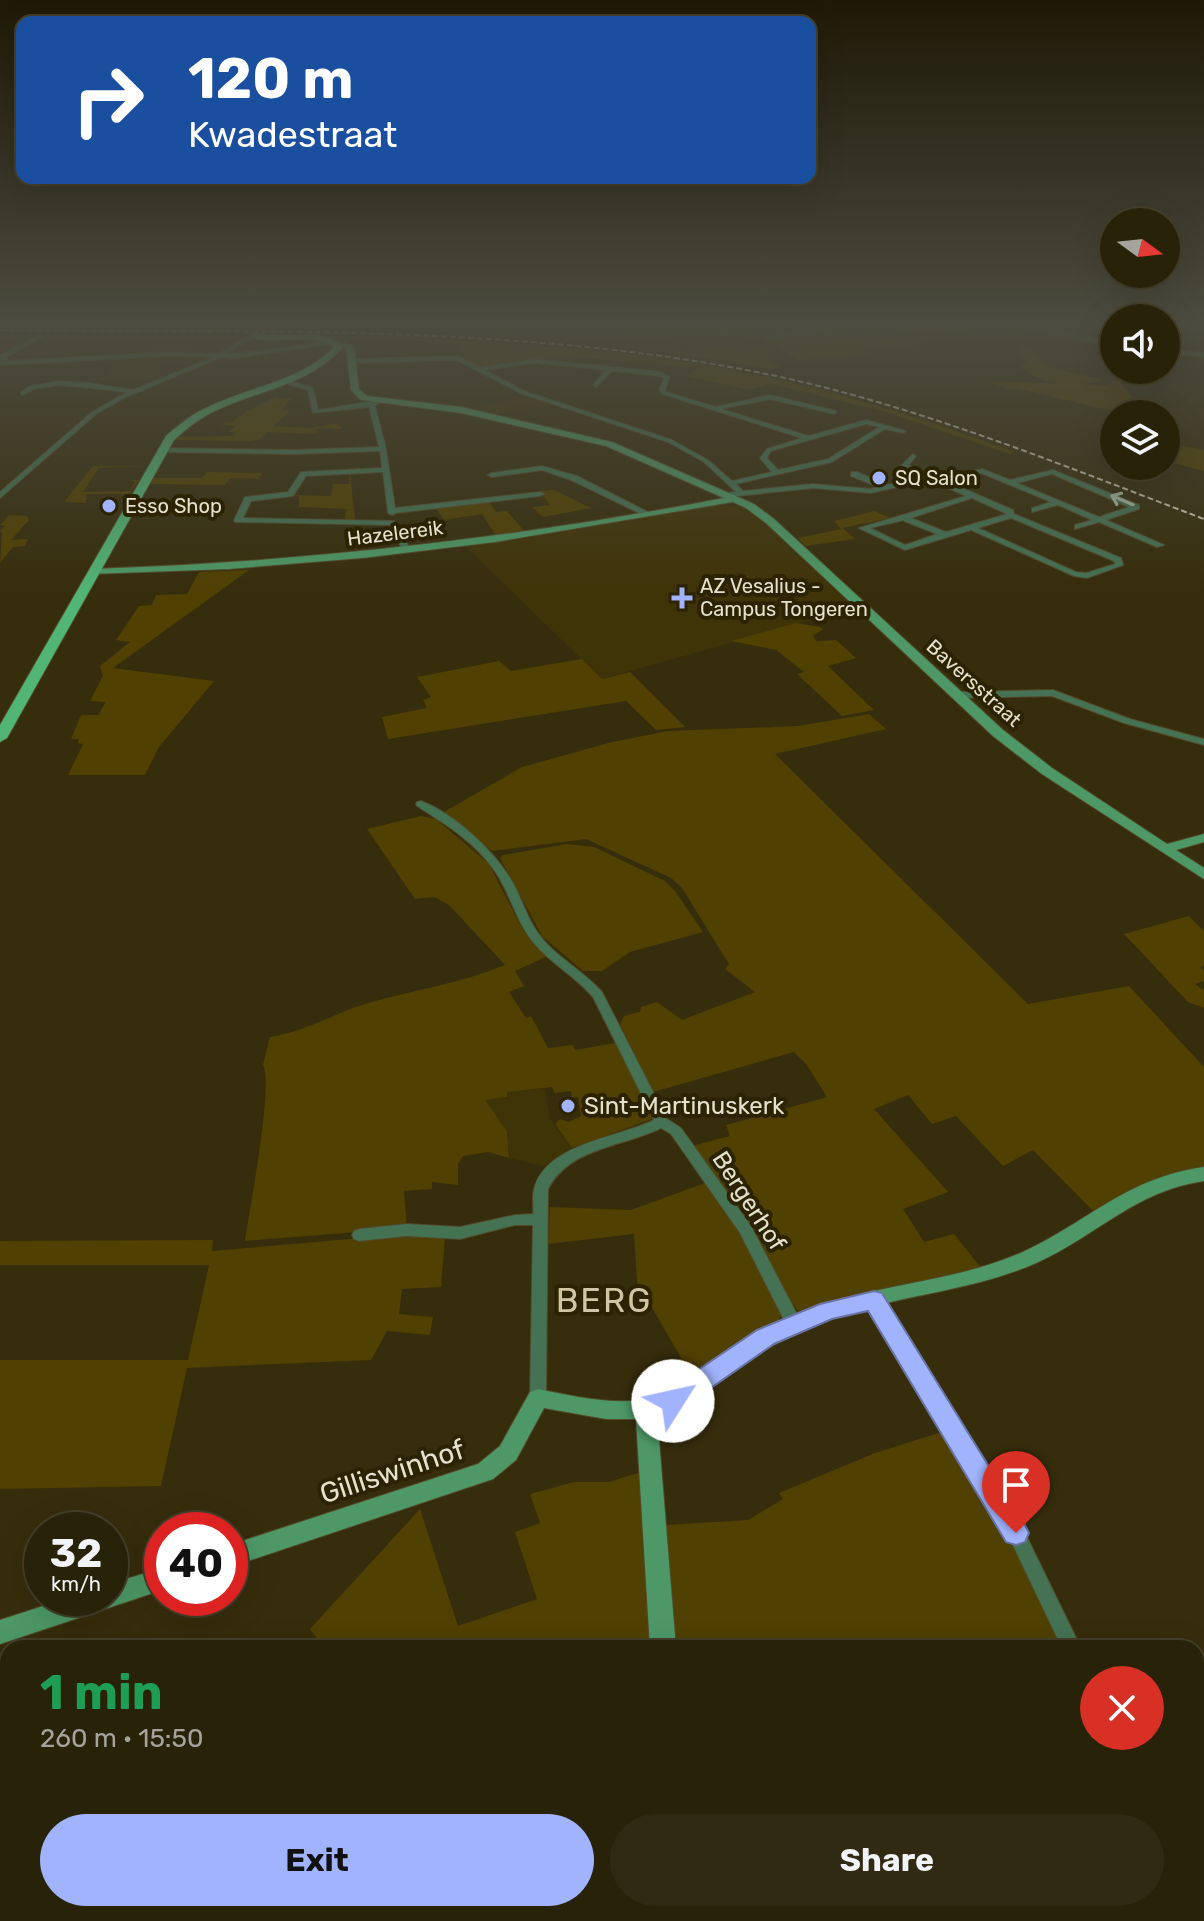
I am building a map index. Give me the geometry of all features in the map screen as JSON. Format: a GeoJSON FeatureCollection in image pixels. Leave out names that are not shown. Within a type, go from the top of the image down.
{"type":"FeatureCollection","features":[{"type":"Feature","properties":{"kind":"main road"},"geometry":{"type":"LineString","coordinates":[[0,738],[161,450],[177,430],[201,413]]}},
{"type":"Feature","properties":{"kind":"main road","name":"Baversstraat"},"geometry":{"type":"LineString","coordinates":[[473,413],[609,444],[734,495],[762,514],[955,695],[1037,764],[1204,875]]}},
{"type":"Feature","properties":{"kind":"main road","name":"Hazelereik"},"geometry":{"type":"LineString","coordinates":[[94,572],[244,567],[406,549],[551,531],[734,495]]}},
{"type":"Feature","properties":{"kind":"main road"},"geometry":{"type":"LineString","coordinates":[[1165,849],[1204,840]]}},
{"type":"Feature","properties":{"kind":"main road"},"geometry":{"type":"LineString","coordinates":[[1180,858],[1204,840]]}},
{"type":"Feature","properties":{"kind":"main road"},"geometry":{"type":"LineString","coordinates":[[538,1398],[602,1411],[646,1409],[673,1401],[765,1337],[794,1324],[828,1311],[1027,1258],[1061,1242],[1147,1187],[1173,1178],[1204,1174]]}},
{"type":"Feature","properties":{"kind":"main road","name":"Gilliswinhof"},"geometry":{"type":"LineString","coordinates":[[248,1550],[485,1472],[508,1453],[523,1431],[538,1398]]}},
{"type":"Feature","properties":{"kind":"main road"},"geometry":{"type":"LineString","coordinates":[[646,1409],[662,1640]]}},
{"type":"Feature","properties":{"kind":"main road"},"geometry":{"type":"LineString","coordinates":[[0,1632],[48,1616]]}},
{"type":"Feature","properties":{"kind":"street"},"geometry":{"type":"LineString","coordinates":[[0,496],[95,413]]}},
{"type":"Feature","properties":{"kind":"street"},"geometry":{"type":"LineString","coordinates":[[378,413],[393,516],[406,549]]}},
{"type":"Feature","properties":{"kind":"street"},"geometry":{"type":"LineString","coordinates":[[584,413],[670,441],[706,461],[731,483],[734,495],[813,486],[864,492],[926,478]]}},
{"type":"Feature","properties":{"kind":"street"},"geometry":{"type":"LineString","coordinates":[[729,413],[808,438]]}},
{"type":"Feature","properties":{"kind":"street"},"geometry":{"type":"LineString","coordinates":[[778,474],[763,458],[765,452],[874,421],[903,431]]}},
{"type":"Feature","properties":{"kind":"street"},"geometry":{"type":"LineString","coordinates":[[857,424],[874,430]]}},
{"type":"Feature","properties":{"kind":"street"},"geometry":{"type":"LineString","coordinates":[[731,483],[838,458],[874,430],[885,427]]}},
{"type":"Feature","properties":{"kind":"street"},"geometry":{"type":"LineString","coordinates":[[161,450],[294,452],[383,449]]}},
{"type":"Feature","properties":{"kind":"street"},"geometry":{"type":"LineString","coordinates":[[913,456],[905,466],[926,478],[1118,560],[1119,565],[1087,576],[1074,574],[973,528]]}},
{"type":"Feature","properties":{"kind":"street"},"geometry":{"type":"LineString","coordinates":[[497,499],[491,471],[542,468],[574,478],[646,513]]}},
{"type":"Feature","properties":{"kind":"street"},"geometry":{"type":"LineString","coordinates":[[385,470],[304,474],[290,494],[248,499],[238,520],[393,516],[540,494]]}},
{"type":"Feature","properties":{"kind":"street"},"geometry":{"type":"LineString","coordinates":[[939,481],[982,471],[1160,545]]}},
{"type":"Feature","properties":{"kind":"street"},"geometry":{"type":"LineString","coordinates":[[1011,482],[1053,472],[1136,507],[1078,527]]}},
{"type":"Feature","properties":{"kind":"street"},"geometry":{"type":"LineString","coordinates":[[854,474],[888,488]]}},
{"type":"Feature","properties":{"kind":"street"},"geometry":{"type":"LineString","coordinates":[[973,496],[863,528],[905,548],[1011,515]]}},
{"type":"Feature","properties":{"kind":"street"},"geometry":{"type":"LineString","coordinates":[[1035,510],[1060,502]]}},
{"type":"Feature","properties":{"kind":"street"},"geometry":{"type":"LineString","coordinates":[[905,517],[942,535]]}},
{"type":"Feature","properties":{"kind":"street"},"geometry":{"type":"LineString","coordinates":[[955,695],[1045,692],[1127,721],[1204,742]]}},
{"type":"Feature","properties":{"kind":"street","name":"Bergerhof"},"geometry":{"type":"LineString","coordinates":[[426,807],[488,855],[506,880],[536,939],[587,980],[598,995],[662,1122],[676,1131],[746,1230],[794,1324]]}},
{"type":"Feature","properties":{"kind":"street"},"geometry":{"type":"LineString","coordinates":[[538,1398],[541,1189],[551,1168],[574,1154],[643,1132],[662,1122]]}},
{"type":"Feature","properties":{"kind":"street"},"geometry":{"type":"LineString","coordinates":[[359,1235],[406,1230],[460,1233],[503,1222],[541,1219]]}},
{"type":"Feature","properties":{"kind":"street"},"geometry":{"type":"LineString","coordinates":[[874,1300],[1016,1533],[1068,1640]]}},
{"type":"Feature","properties":{"kind":"shaded area"},"geometry":{"type":"Polygon","coordinates":[[[245,413],[288,413],[273,426],[312,428],[338,423],[342,429],[318,428],[315,434],[266,432],[261,439],[251,441],[175,440],[177,437],[233,436],[236,432],[229,432],[235,426],[222,425],[245,413]]]}},
{"type":"Feature","properties":{"kind":"shaded area"},"geometry":{"type":"Polygon","coordinates":[[[888,413],[898,413],[1015,452],[1010,454],[888,413]]]}},
{"type":"Feature","properties":{"kind":"shaded area"},"geometry":{"type":"Polygon","coordinates":[[[1180,445],[1204,450],[1204,471],[1180,465],[1180,445]]]}},
{"type":"Feature","properties":{"kind":"shaded area"},"geometry":{"type":"Polygon","coordinates":[[[93,466],[147,466],[99,468],[83,492],[130,491],[135,482],[131,480],[139,480],[129,494],[87,494],[86,503],[64,502],[93,466]]]}},
{"type":"Feature","properties":{"kind":"shaded area"},"geometry":{"type":"Polygon","coordinates":[[[207,472],[263,473],[258,479],[230,478],[225,485],[149,484],[153,478],[202,478],[207,472]]]}},
{"type":"Feature","properties":{"kind":"shaded area"},"geometry":{"type":"Polygon","coordinates":[[[350,472],[355,520],[344,520],[347,509],[299,507],[299,497],[294,495],[331,496],[333,484],[349,484],[350,472]]]}},
{"type":"Feature","properties":{"kind":"shaded area"},"geometry":{"type":"Polygon","coordinates":[[[554,490],[591,508],[543,517],[532,507],[550,505],[539,491],[554,490]]]}},
{"type":"Feature","properties":{"kind":"shaded area"},"geometry":{"type":"Polygon","coordinates":[[[489,502],[496,512],[507,511],[526,533],[497,537],[482,514],[444,520],[436,508],[489,502]]]}},
{"type":"Feature","properties":{"kind":"shaded area","name":"AZ Vesalius - Campus Tongeren"},"geometry":{"type":"Polygon","coordinates":[[[719,504],[744,508],[756,515],[855,608],[602,679],[464,545],[719,504]]]}},
{"type":"Feature","properties":{"kind":"shaded area"},"geometry":{"type":"Polygon","coordinates":[[[875,511],[890,518],[843,528],[855,539],[805,546],[798,538],[841,529],[834,521],[875,511]]]}},
{"type":"Feature","properties":{"kind":"shaded area"},"geometry":{"type":"Polygon","coordinates":[[[9,515],[27,516],[29,520],[11,540],[28,539],[25,546],[13,547],[0,563],[0,530],[5,526],[0,525],[9,515]]]}},
{"type":"Feature","properties":{"kind":"shaded area"},"geometry":{"type":"Polygon","coordinates":[[[249,570],[113,668],[214,681],[159,747],[145,775],[68,775],[83,744],[78,743],[79,739],[71,739],[81,715],[98,715],[106,702],[90,701],[103,676],[100,666],[130,642],[116,640],[139,606],[152,605],[156,595],[187,594],[199,572],[249,570]]]}},
{"type":"Feature","properties":{"kind":"shaded area"},"geometry":{"type":"Polygon","coordinates":[[[796,623],[820,627],[823,629],[813,636],[816,641],[836,640],[856,658],[828,666],[874,710],[842,716],[797,674],[804,672],[776,650],[731,641],[796,623]]]}},
{"type":"Feature","properties":{"kind":"shaded area"},"geometry":{"type":"Polygon","coordinates":[[[582,659],[602,679],[630,672],[685,727],[656,730],[626,701],[388,739],[382,717],[427,708],[423,700],[431,697],[417,677],[499,661],[511,671],[582,659]]]}},
{"type":"Feature","properties":{"kind":"shaded area"},"geometry":{"type":"Polygon","coordinates":[[[869,714],[886,729],[775,754],[1028,1004],[1129,986],[1204,1067],[1204,1168],[1146,1182],[1094,1212],[1033,1150],[1003,1166],[956,1116],[932,1124],[908,1095],[874,1109],[948,1192],[903,1209],[924,1242],[954,1234],[982,1269],[798,1311],[743,1216],[692,1146],[730,1136],[726,1125],[827,1097],[806,1064],[794,1052],[653,1092],[620,1024],[624,1016],[640,1012],[641,1007],[657,1002],[682,1020],[755,992],[725,969],[729,964],[682,888],[671,878],[586,839],[492,851],[442,813],[522,767],[612,742],[668,731],[798,726],[869,714]]]}},
{"type":"Feature","properties":{"kind":"shaded area"},"geometry":{"type":"Polygon","coordinates":[[[421,816],[436,819],[489,864],[520,924],[531,941],[548,956],[515,971],[524,986],[509,992],[526,1018],[531,1016],[548,1048],[573,1045],[575,1050],[615,1043],[649,1104],[652,1119],[572,1148],[555,1124],[560,1119],[569,1122],[581,1116],[578,1097],[572,1097],[571,1091],[555,1093],[552,1087],[507,1092],[507,1097],[485,1100],[507,1131],[509,1158],[488,1152],[463,1156],[458,1164],[458,1185],[432,1182],[432,1189],[404,1191],[407,1228],[245,1241],[263,1121],[266,1076],[263,1065],[270,1037],[295,1031],[365,1004],[505,965],[449,905],[434,897],[415,899],[367,829],[421,816]]]}},
{"type":"Feature","properties":{"kind":"shaded area"},"geometry":{"type":"Polygon","coordinates":[[[567,844],[594,847],[665,881],[703,932],[630,952],[602,971],[583,971],[542,936],[500,858],[567,844]]]}},
{"type":"Feature","properties":{"kind":"shaded area"},"geometry":{"type":"Polygon","coordinates":[[[1189,916],[1204,931],[1204,966],[1201,967],[1204,981],[1195,984],[1204,990],[1204,1008],[1188,1002],[1124,934],[1189,916]]]}},
{"type":"Feature","properties":{"kind":"shaded area"},"geometry":{"type":"Polygon","coordinates":[[[545,1088],[550,1119],[572,1148],[543,1166],[509,1158],[507,1131],[485,1100],[507,1097],[507,1092],[545,1088]]]}},
{"type":"Feature","properties":{"kind":"shaded area"},"geometry":{"type":"Polygon","coordinates":[[[705,1183],[748,1245],[781,1315],[778,1322],[690,1373],[637,1282],[634,1234],[548,1244],[550,1207],[631,1210],[705,1183]]]}},
{"type":"Feature","properties":{"kind":"shaded area"},"geometry":{"type":"Polygon","coordinates":[[[397,1235],[445,1237],[441,1287],[402,1289],[399,1314],[433,1317],[430,1335],[387,1331],[371,1360],[187,1368],[161,1486],[0,1489],[0,1360],[188,1360],[209,1265],[0,1265],[0,1241],[213,1240],[212,1251],[397,1235]]]}},
{"type":"Feature","properties":{"kind":"shaded area"},"geometry":{"type":"Polygon","coordinates":[[[948,1430],[1007,1530],[1061,1640],[675,1640],[665,1525],[748,1520],[783,1499],[779,1493],[875,1453],[948,1430]]]}},
{"type":"Feature","properties":{"kind":"shaded area"},"geometry":{"type":"Polygon","coordinates":[[[641,1472],[650,1640],[318,1640],[310,1629],[420,1509],[458,1626],[537,1599],[515,1532],[540,1523],[530,1494],[574,1482],[609,1482],[641,1472]]]}},
{"type":"Feature","properties":{"kind":"railway"},"geometry":{"type":"LineString","coordinates":[[913,413],[1204,519]]}},
{"type":"Feature","properties":{"kind":"place","name":"SQ Salon"},"geometry":{"type":"Point","coordinates":[879,478]}},
{"type":"Feature","properties":{"kind":"place","name":"Esso Shop"},"geometry":{"type":"Point","coordinates":[109,506]}},
{"type":"Feature","properties":{"kind":"place","name":"AZ Vesalius - Campus Tongeren"},"geometry":{"type":"Point","coordinates":[682,598]}},
{"type":"Feature","properties":{"kind":"place","name":"Sint-Martinuskerk"},"geometry":{"type":"Point","coordinates":[568,1106]}},
{"type":"Feature","properties":{"kind":"district","name":"BERG"},"geometry":{"type":"Point","coordinates":[604,1300]}},
{"type":"Feature","properties":{"kind":"route"},"geometry":{"type":"LineString","coordinates":[[673,1401],[765,1337],[828,1311],[874,1300],[1016,1533]]}}]}
